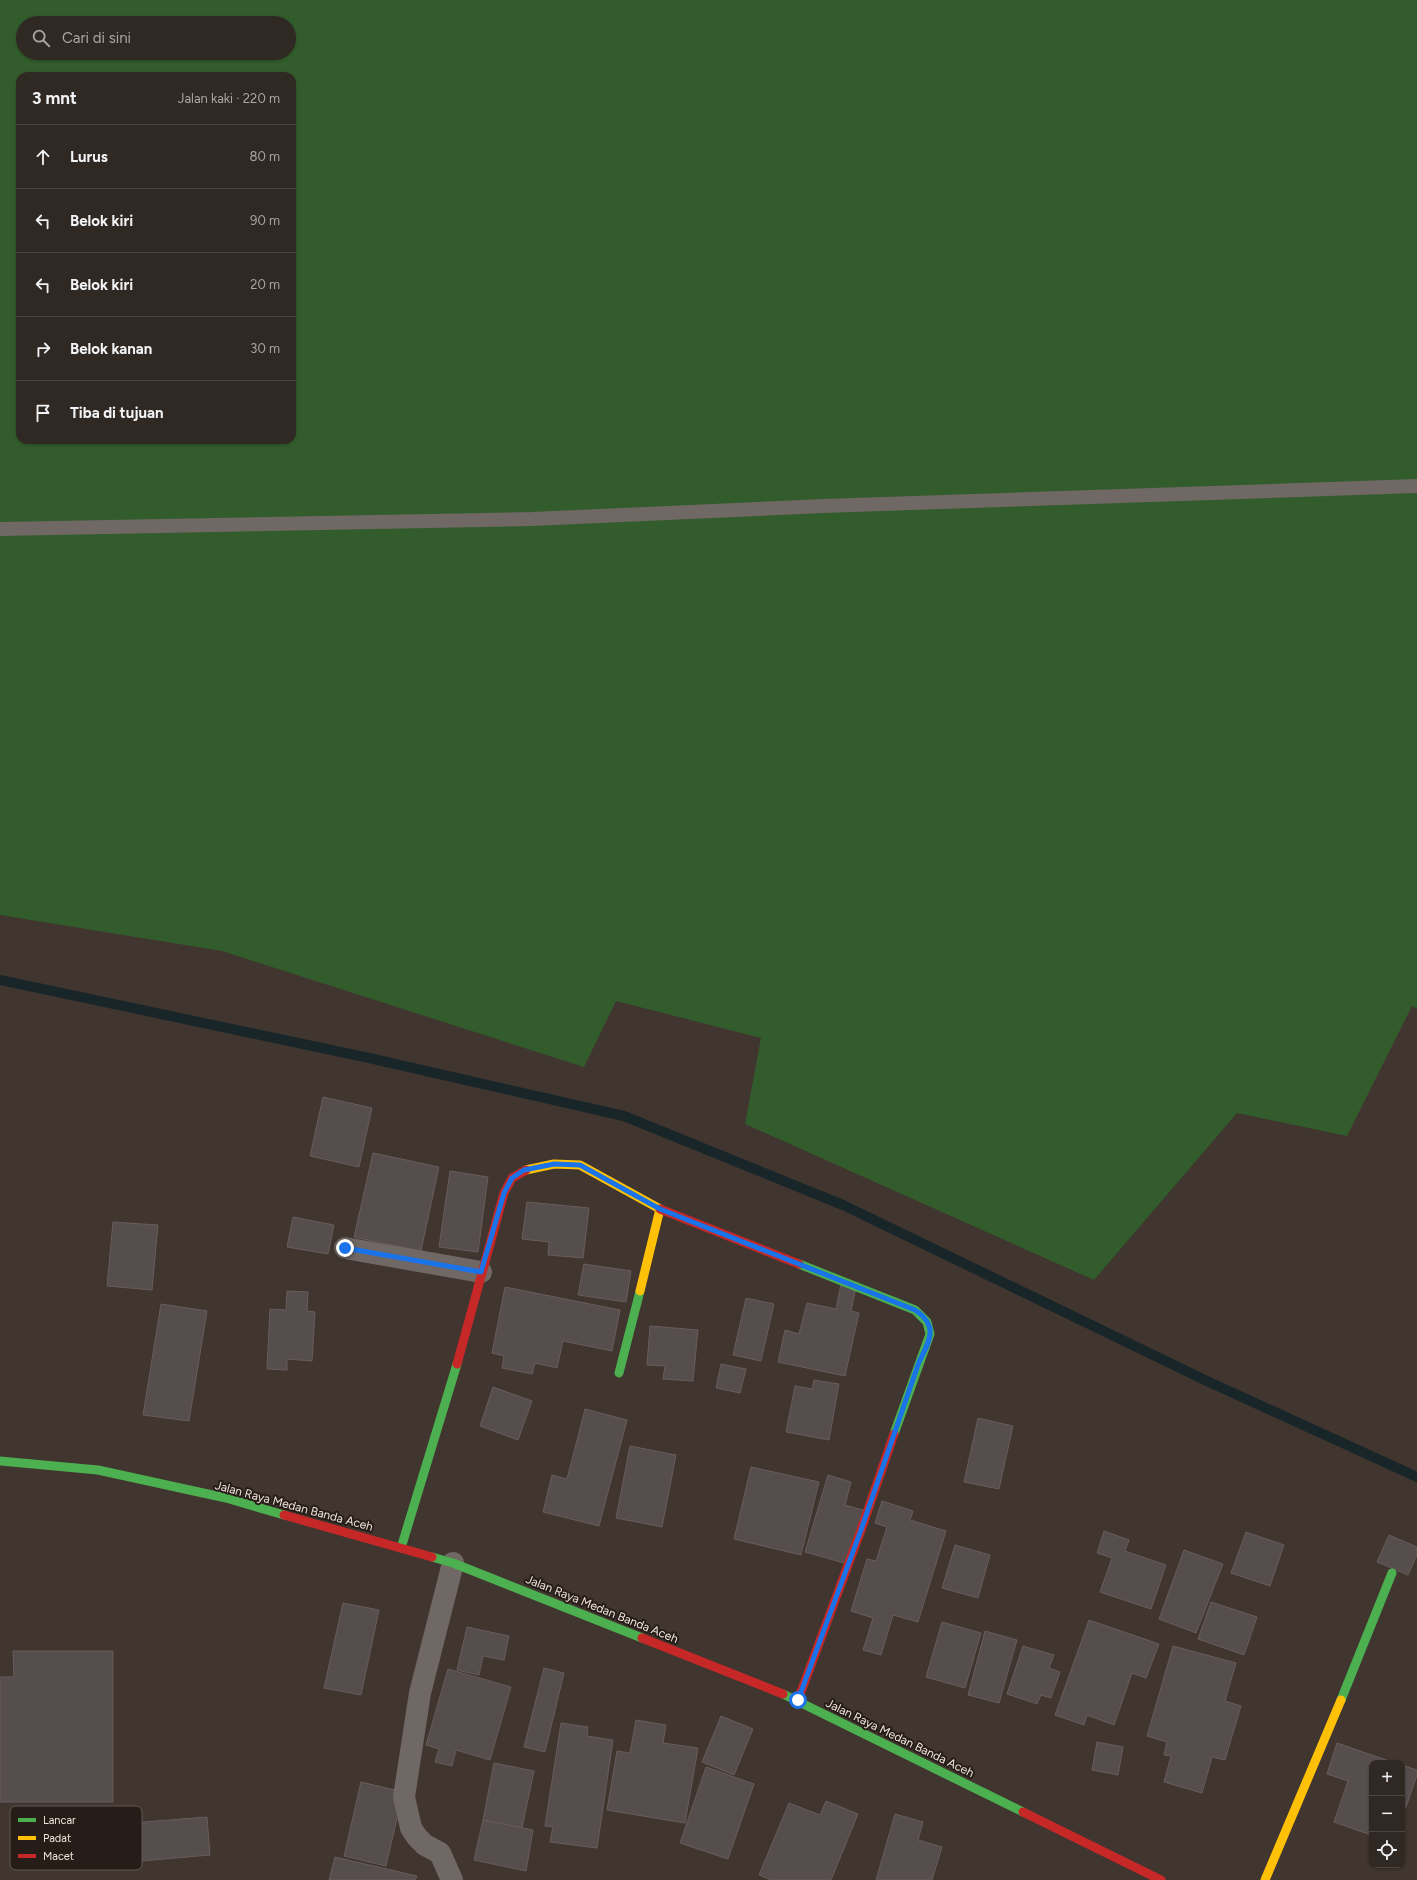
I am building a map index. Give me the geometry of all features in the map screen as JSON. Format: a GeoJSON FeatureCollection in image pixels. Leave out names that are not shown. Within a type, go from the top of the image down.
{"type":"FeatureCollection","features":[{"type":"Feature","properties":{"kind":"main road"},"geometry":{"type":"LineString","coordinates":[[401,1548],[461,1352],[481,1272],[504,1193],[512,1178],[524,1170],[554,1164],[580,1165],[660,1209],[915,1310],[925,1317],[930,1326],[929,1342],[919,1362],[861,1530],[798,1700]]}},
{"type":"Feature","properties":{"kind":"main road"},"geometry":{"type":"LineString","coordinates":[[619,1373],[660,1209]]}},
{"type":"Feature","properties":{"kind":"main road","name":"Jalan Raya Medan Banda Aceh"},"geometry":{"type":"LineString","coordinates":[[0,1461],[98,1470],[226,1498],[453,1562],[798,1700],[1150,1878]]}},
{"type":"Feature","properties":{"kind":"main road"},"geometry":{"type":"LineString","coordinates":[[1265,1880],[1343,1696],[1378,1603],[1392,1573]]}},
{"type":"Feature","properties":{"kind":"street"},"geometry":{"type":"LineString","coordinates":[[345,1248],[481,1272]]}},
{"type":"Feature","properties":{"kind":"street"},"geometry":{"type":"LineString","coordinates":[[452,1880],[440,1853],[425,1845],[411,1828],[404,1797],[420,1693],[453,1562]]}},
{"type":"Feature","properties":{"kind":"lane"},"geometry":{"type":"LineString","coordinates":[[0,529],[532,519],[823,506],[1417,486]]}},
{"type":"Feature","properties":{"kind":"green space"},"geometry":{"type":"Polygon","coordinates":[[[0,0],[1417,0],[1417,1009],[1412,1006],[1347,1136],[1237,1113],[1094,1280],[745,1124],[761,1038],[616,1001],[584,1067],[222,951],[0,915],[0,0]]]}},
{"type":"Feature","properties":{"kind":"building"},"geometry":{"type":"Polygon","coordinates":[[[323,1097],[372,1108],[359,1167],[310,1156],[323,1097]]]}},
{"type":"Feature","properties":{"kind":"building"},"geometry":{"type":"Polygon","coordinates":[[[373,1153],[439,1167],[421,1251],[354,1237],[373,1153]]]}},
{"type":"Feature","properties":{"kind":"building"},"geometry":{"type":"Polygon","coordinates":[[[450,1171],[488,1177],[478,1252],[439,1247],[450,1171]]]}},
{"type":"Feature","properties":{"kind":"building"},"geometry":{"type":"Polygon","coordinates":[[[527,1202],[589,1208],[583,1258],[548,1255],[549,1242],[522,1239],[527,1202]]]}},
{"type":"Feature","properties":{"kind":"building"},"geometry":{"type":"Polygon","coordinates":[[[293,1217],[334,1225],[328,1254],[287,1247],[293,1217]]]}},
{"type":"Feature","properties":{"kind":"building"},"geometry":{"type":"Polygon","coordinates":[[[113,1222],[158,1225],[152,1290],[107,1286],[113,1222]]]}},
{"type":"Feature","properties":{"kind":"building"},"geometry":{"type":"Polygon","coordinates":[[[584,1264],[631,1271],[626,1302],[578,1295],[584,1264]]]}},
{"type":"Feature","properties":{"kind":"building"},"geometry":{"type":"Polygon","coordinates":[[[841,1284],[856,1288],[851,1311],[859,1313],[845,1376],[778,1362],[785,1330],[799,1334],[807,1303],[836,1309],[841,1284]]]}},
{"type":"Feature","properties":{"kind":"building"},"geometry":{"type":"Polygon","coordinates":[[[505,1287],[620,1310],[612,1351],[563,1341],[557,1368],[535,1363],[532,1374],[502,1368],[504,1356],[492,1353],[505,1287]]]}},
{"type":"Feature","properties":{"kind":"building"},"geometry":{"type":"Polygon","coordinates":[[[287,1291],[308,1292],[307,1311],[315,1312],[312,1361],[287,1359],[287,1370],[267,1369],[270,1309],[286,1310],[287,1291]]]}},
{"type":"Feature","properties":{"kind":"building"},"geometry":{"type":"Polygon","coordinates":[[[746,1298],[774,1304],[761,1361],[733,1355],[746,1298]]]}},
{"type":"Feature","properties":{"kind":"building"},"geometry":{"type":"Polygon","coordinates":[[[161,1304],[207,1311],[189,1421],[143,1415],[161,1304]]]}},
{"type":"Feature","properties":{"kind":"building"},"geometry":{"type":"Polygon","coordinates":[[[650,1326],[698,1330],[693,1381],[663,1379],[665,1366],[647,1365],[650,1326]]]}},
{"type":"Feature","properties":{"kind":"building"},"geometry":{"type":"Polygon","coordinates":[[[721,1364],[746,1369],[740,1393],[716,1388],[721,1364]]]}},
{"type":"Feature","properties":{"kind":"building"},"geometry":{"type":"Polygon","coordinates":[[[814,1380],[839,1384],[829,1440],[786,1432],[795,1386],[812,1389],[814,1380]]]}},
{"type":"Feature","properties":{"kind":"building"},"geometry":{"type":"Polygon","coordinates":[[[493,1387],[532,1401],[518,1440],[480,1426],[493,1387]]]}},
{"type":"Feature","properties":{"kind":"building"},"geometry":{"type":"Polygon","coordinates":[[[585,1409],[627,1420],[599,1526],[543,1512],[552,1475],[567,1479],[585,1409]]]}},
{"type":"Feature","properties":{"kind":"building"},"geometry":{"type":"Polygon","coordinates":[[[978,1418],[1013,1426],[999,1489],[964,1482],[978,1418]]]}},
{"type":"Feature","properties":{"kind":"building"},"geometry":{"type":"Polygon","coordinates":[[[630,1446],[676,1455],[662,1527],[616,1518],[630,1446]]]}},
{"type":"Feature","properties":{"kind":"building"},"geometry":{"type":"Polygon","coordinates":[[[751,1467],[819,1482],[801,1555],[734,1539],[751,1467]]]}},
{"type":"Feature","properties":{"kind":"building"},"geometry":{"type":"Polygon","coordinates":[[[828,1475],[851,1482],[845,1505],[863,1510],[848,1564],[805,1552],[828,1475]]]}},
{"type":"Feature","properties":{"kind":"building"},"geometry":{"type":"Polygon","coordinates":[[[882,1501],[913,1511],[910,1520],[946,1531],[918,1622],[893,1615],[881,1655],[863,1650],[873,1618],[851,1611],[867,1559],[876,1561],[887,1527],[875,1523],[882,1501]]]}},
{"type":"Feature","properties":{"kind":"building"},"geometry":{"type":"Polygon","coordinates":[[[1104,1531],[1129,1540],[1125,1551],[1166,1565],[1151,1609],[1100,1592],[1112,1558],[1097,1553],[1104,1531]]]}},
{"type":"Feature","properties":{"kind":"building"},"geometry":{"type":"Polygon","coordinates":[[[1246,1532],[1284,1545],[1270,1586],[1231,1573],[1246,1532]]]}},
{"type":"Feature","properties":{"kind":"building"},"geometry":{"type":"Polygon","coordinates":[[[1389,1535],[1417,1547],[1417,1555],[1408,1575],[1377,1562],[1389,1535]]]}},
{"type":"Feature","properties":{"kind":"building"},"geometry":{"type":"Polygon","coordinates":[[[955,1545],[990,1555],[978,1598],[942,1588],[955,1545]]]}},
{"type":"Feature","properties":{"kind":"building"},"geometry":{"type":"Polygon","coordinates":[[[1184,1550],[1223,1564],[1196,1633],[1159,1619],[1184,1550]]]}},
{"type":"Feature","properties":{"kind":"building"},"geometry":{"type":"Polygon","coordinates":[[[1211,1602],[1257,1617],[1244,1655],[1198,1639],[1211,1602]]]}},
{"type":"Feature","properties":{"kind":"building"},"geometry":{"type":"Polygon","coordinates":[[[343,1603],[379,1610],[361,1695],[324,1688],[343,1603]]]}},
{"type":"Feature","properties":{"kind":"building"},"geometry":{"type":"Polygon","coordinates":[[[1089,1620],[1159,1644],[1146,1678],[1132,1673],[1114,1725],[1087,1715],[1084,1725],[1055,1715],[1089,1620]]]}},
{"type":"Feature","properties":{"kind":"building"},"geometry":{"type":"Polygon","coordinates":[[[942,1622],[981,1633],[965,1688],[926,1677],[942,1622]]]}},
{"type":"Feature","properties":{"kind":"building"},"geometry":{"type":"Polygon","coordinates":[[[467,1627],[509,1636],[504,1660],[483,1656],[479,1675],[457,1670],[467,1627]]]}},
{"type":"Feature","properties":{"kind":"building"},"geometry":{"type":"Polygon","coordinates":[[[985,1631],[1017,1640],[999,1703],[968,1695],[985,1631]]]}},
{"type":"Feature","properties":{"kind":"building"},"geometry":{"type":"Polygon","coordinates":[[[1023,1646],[1054,1655],[1049,1668],[1060,1672],[1051,1698],[1041,1695],[1037,1704],[1007,1694],[1023,1646]]]}},
{"type":"Feature","properties":{"kind":"building"},"geometry":{"type":"Polygon","coordinates":[[[1173,1646],[1236,1663],[1225,1701],[1241,1706],[1225,1760],[1212,1757],[1202,1793],[1164,1782],[1171,1756],[1164,1755],[1167,1742],[1147,1736],[1173,1646]]]}},
{"type":"Feature","properties":{"kind":"building"},"geometry":{"type":"Polygon","coordinates":[[[13,1651],[113,1651],[113,1802],[0,1802],[0,1677],[14,1677],[13,1651]]]}},
{"type":"Feature","properties":{"kind":"building"},"geometry":{"type":"Polygon","coordinates":[[[544,1668],[564,1673],[545,1752],[524,1747],[544,1668]]]}},
{"type":"Feature","properties":{"kind":"building"},"geometry":{"type":"Polygon","coordinates":[[[448,1669],[511,1687],[490,1760],[456,1750],[452,1766],[435,1762],[439,1749],[426,1745],[448,1669]]]}},
{"type":"Feature","properties":{"kind":"building"},"geometry":{"type":"Polygon","coordinates":[[[721,1716],[753,1729],[734,1775],[702,1762],[721,1716]]]}},
{"type":"Feature","properties":{"kind":"building"},"geometry":{"type":"Polygon","coordinates":[[[636,1720],[666,1725],[663,1743],[698,1748],[685,1823],[607,1810],[617,1751],[630,1753],[636,1720]]]}},
{"type":"Feature","properties":{"kind":"building"},"geometry":{"type":"Polygon","coordinates":[[[561,1723],[588,1727],[587,1736],[613,1740],[597,1848],[550,1842],[553,1827],[545,1826],[561,1723]]]}},
{"type":"Feature","properties":{"kind":"building"},"geometry":{"type":"Polygon","coordinates":[[[1097,1742],[1123,1747],[1118,1775],[1092,1770],[1097,1742]]]}},
{"type":"Feature","properties":{"kind":"building"},"geometry":{"type":"Polygon","coordinates":[[[1337,1743],[1386,1760],[1369,1760],[1369,1834],[1334,1822],[1348,1781],[1327,1774],[1337,1743]]]}},
{"type":"Feature","properties":{"kind":"building"},"geometry":{"type":"Polygon","coordinates":[[[494,1763],[534,1771],[522,1828],[483,1820],[494,1763]]]}},
{"type":"Feature","properties":{"kind":"building"},"geometry":{"type":"Polygon","coordinates":[[[1405,1766],[1417,1770],[1417,1775],[1406,1807],[1405,1766]]]}},
{"type":"Feature","properties":{"kind":"building"},"geometry":{"type":"Polygon","coordinates":[[[706,1767],[754,1784],[728,1859],[680,1843],[706,1767]]]}},
{"type":"Feature","properties":{"kind":"building"},"geometry":{"type":"Polygon","coordinates":[[[361,1782],[403,1792],[386,1866],[344,1856],[361,1782]]]}},
{"type":"Feature","properties":{"kind":"building"},"geometry":{"type":"Polygon","coordinates":[[[826,1801],[858,1814],[831,1880],[771,1880],[759,1875],[789,1803],[820,1815],[826,1801]]]}},
{"type":"Feature","properties":{"kind":"building"},"geometry":{"type":"Polygon","coordinates":[[[895,1814],[923,1822],[918,1840],[942,1847],[932,1880],[876,1880],[895,1814]]]}},
{"type":"Feature","properties":{"kind":"building"},"geometry":{"type":"Polygon","coordinates":[[[207,1817],[210,1855],[142,1861],[142,1822],[207,1817]]]}},
{"type":"Feature","properties":{"kind":"building"},"geometry":{"type":"Polygon","coordinates":[[[483,1820],[533,1830],[526,1871],[474,1860],[483,1820]]]}},
{"type":"Feature","properties":{"kind":"building"},"geometry":{"type":"Polygon","coordinates":[[[335,1857],[417,1876],[415,1880],[329,1880],[335,1857]]]}},
{"type":"Feature","properties":{"kind":"waterway"},"geometry":{"type":"LineString","coordinates":[[0,980],[369,1058],[624,1116],[843,1205],[1209,1382],[1417,1477]]}},
{"type":"Feature","properties":{"kind":"traffic: fast"},"geometry":{"type":"LineString","coordinates":[[799,1264],[915,1310],[927,1322],[930,1334],[894,1434]]}},
{"type":"Feature","properties":{"kind":"traffic: fast"},"geometry":{"type":"LineString","coordinates":[[619,1373],[640,1291]]}},
{"type":"Feature","properties":{"kind":"traffic: fast"},"geometry":{"type":"LineString","coordinates":[[401,1548],[457,1364]]}},
{"type":"Feature","properties":{"kind":"traffic: fast"},"geometry":{"type":"LineString","coordinates":[[0,1461],[98,1470],[226,1498],[284,1515]]}},
{"type":"Feature","properties":{"kind":"traffic: fast"},"geometry":{"type":"LineString","coordinates":[[432,1557],[453,1563],[642,1638]]}},
{"type":"Feature","properties":{"kind":"traffic: fast"},"geometry":{"type":"LineString","coordinates":[[1341,1700],[1392,1573]]}},
{"type":"Feature","properties":{"kind":"traffic: fast"},"geometry":{"type":"LineString","coordinates":[[783,1694],[1023,1812]]}},
{"type":"Feature","properties":{"kind":"traffic: slow"},"geometry":{"type":"LineString","coordinates":[[526,1170],[554,1164],[580,1165],[660,1209],[640,1291]]}},
{"type":"Feature","properties":{"kind":"traffic: slow"},"geometry":{"type":"LineString","coordinates":[[1265,1880],[1341,1700]]}},
{"type":"Feature","properties":{"kind":"traffic: jam"},"geometry":{"type":"LineString","coordinates":[[457,1364],[504,1193],[512,1178],[526,1170]]}},
{"type":"Feature","properties":{"kind":"traffic: jam"},"geometry":{"type":"LineString","coordinates":[[660,1209],[799,1264]]}},
{"type":"Feature","properties":{"kind":"traffic: jam"},"geometry":{"type":"LineString","coordinates":[[798,1700],[861,1530],[894,1434]]}},
{"type":"Feature","properties":{"kind":"traffic: jam"},"geometry":{"type":"LineString","coordinates":[[284,1515],[432,1557]]}},
{"type":"Feature","properties":{"kind":"traffic: jam"},"geometry":{"type":"LineString","coordinates":[[642,1638],[783,1694]]}},
{"type":"Feature","properties":{"kind":"traffic: jam"},"geometry":{"type":"LineString","coordinates":[[1023,1812],[1161,1880]]}},
{"type":"Feature","properties":{"kind":"route"},"geometry":{"type":"LineString","coordinates":[[345,1248],[481,1272],[504,1193],[512,1178],[524,1170],[554,1164],[580,1165],[660,1209],[915,1310],[925,1317],[930,1326],[929,1342],[919,1362],[861,1530],[798,1700]]}}]}
